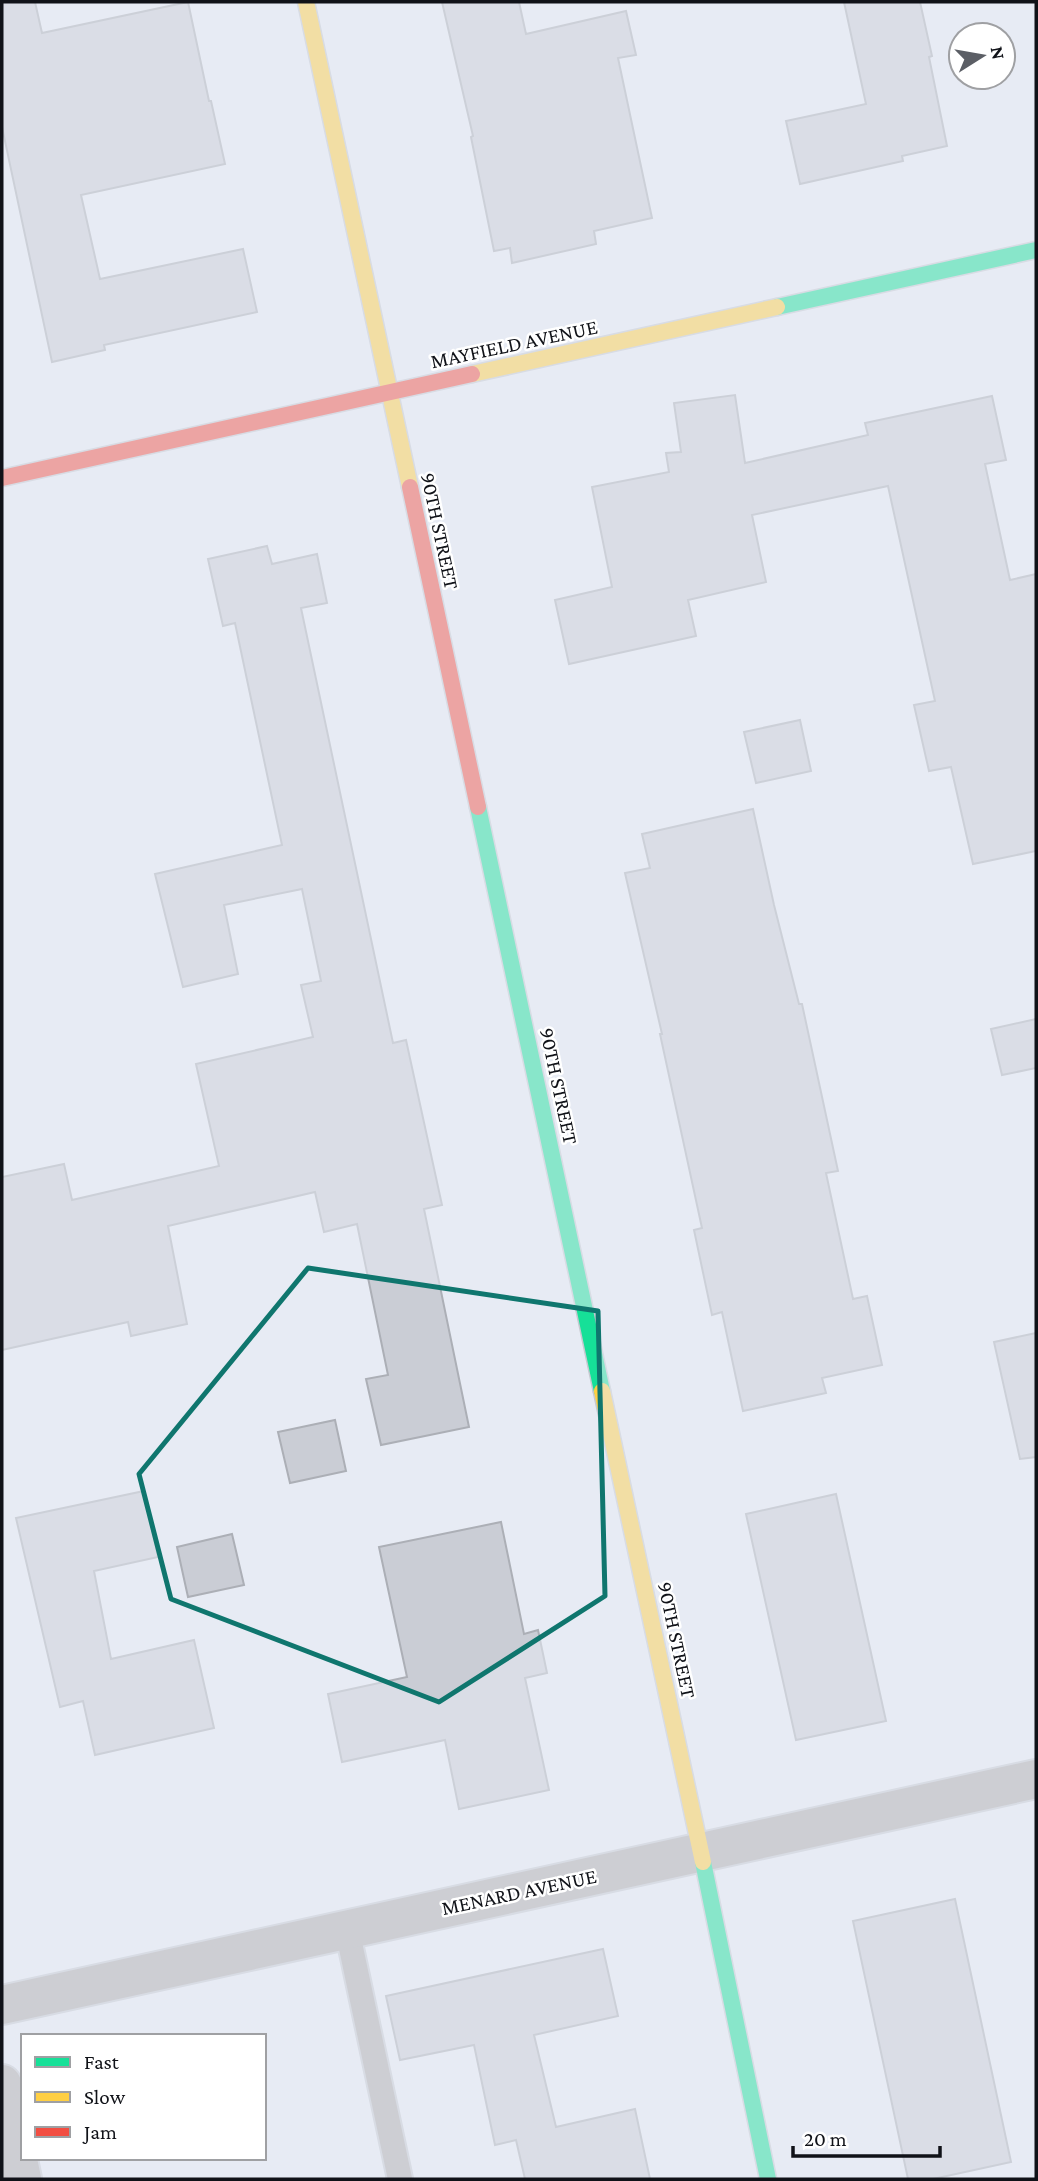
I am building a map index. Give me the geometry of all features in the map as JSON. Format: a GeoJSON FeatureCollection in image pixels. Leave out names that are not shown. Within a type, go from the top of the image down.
{"type":"FeatureCollection","features":[{"type":"Feature","properties":{"kind":"street","name":"90TH STREET"},"geometry":{"type":"LineString","coordinates":[[306,2],[701,1852],[768,2179]]}},
{"type":"Feature","properties":{"kind":"street","name":"MAYFIELD AVENUE"},"geometry":{"type":"LineString","coordinates":[[2,478],[1036,250]]}},
{"type":"Feature","properties":{"kind":"street","name":"MENARD AVENUE"},"geometry":{"type":"LineString","coordinates":[[2,2006],[1036,1779]]}},
{"type":"Feature","properties":{"kind":"street"},"geometry":{"type":"LineString","coordinates":[[2,2084],[22,2179]]}},
{"type":"Feature","properties":{"kind":"lane"},"geometry":{"type":"LineString","coordinates":[[347,1930],[400,2179]]}},
{"type":"Feature","properties":{"kind":"highlighted area"},"geometry":{"type":"Polygon","coordinates":[[[308,1268],[598,1311],[605,1596],[439,1702],[171,1599],[139,1474],[308,1268]]]}},
{"type":"Feature","properties":{"kind":"building"},"geometry":{"type":"Polygon","coordinates":[[[2,2],[35,2],[42,33],[188,2],[225,164],[81,195],[100,279],[243,249],[257,312],[104,345],[105,350],[52,362],[2,127],[2,2]]]}},
{"type":"Feature","properties":{"kind":"building"},"geometry":{"type":"Polygon","coordinates":[[[442,2],[519,2],[526,34],[626,11],[636,55],[618,58],[652,218],[594,231],[596,244],[512,263],[510,248],[494,251],[471,137],[473,136],[442,2]]]}},
{"type":"Feature","properties":{"kind":"building"},"geometry":{"type":"Polygon","coordinates":[[[844,2],[920,2],[947,146],[902,156],[903,161],[800,184],[786,121],[866,104],[844,2]]]}},
{"type":"Feature","properties":{"kind":"building"},"geometry":{"type":"Polygon","coordinates":[[[735,395],[745,463],[868,435],[865,423],[992,396],[1006,460],[985,464],[1010,580],[1036,574],[1036,851],[973,864],[951,767],[929,771],[914,705],[935,701],[888,486],[752,515],[766,582],[688,600],[696,636],[569,664],[555,600],[612,587],[592,487],[669,472],[666,453],[681,452],[674,403],[735,395]]]}},
{"type":"Feature","properties":{"kind":"building"},"geometry":{"type":"Polygon","coordinates":[[[267,546],[272,564],[317,554],[327,603],[301,608],[393,1043],[406,1040],[442,1205],[424,1209],[469,1427],[381,1445],[366,1379],[388,1375],[357,1224],[324,1232],[315,1192],[168,1226],[187,1324],[131,1336],[128,1322],[2,1350],[2,1177],[64,1164],[72,1200],[219,1166],[196,1064],[313,1037],[301,985],[321,981],[302,889],[224,905],[238,974],[183,987],[155,874],[282,845],[235,623],[223,626],[208,559],[267,546]]]}},
{"type":"Feature","properties":{"kind":"building"},"geometry":{"type":"Polygon","coordinates":[[[800,720],[811,771],[756,783],[744,732],[800,720]]]}},
{"type":"Feature","properties":{"kind":"building"},"geometry":{"type":"Polygon","coordinates":[[[753,809],[774,905],[799,1004],[802,1004],[838,1171],[826,1173],[853,1299],[867,1296],[882,1365],[822,1378],[826,1393],[743,1411],[722,1312],[712,1315],[694,1230],[702,1228],[625,873],[650,868],[642,834],[753,809]]]}},
{"type":"Feature","properties":{"kind":"building"},"geometry":{"type":"Polygon","coordinates":[[[1036,1019],[1036,1068],[1002,1075],[991,1029],[1036,1019]]]}},
{"type":"Feature","properties":{"kind":"building"},"geometry":{"type":"Polygon","coordinates":[[[1036,1333],[1036,1457],[1020,1459],[994,1342],[1036,1333]]]}},
{"type":"Feature","properties":{"kind":"building"},"geometry":{"type":"Polygon","coordinates":[[[335,1420],[346,1471],[290,1483],[278,1432],[335,1420]]]}},
{"type":"Feature","properties":{"kind":"building"},"geometry":{"type":"Polygon","coordinates":[[[144,1491],[158,1557],[94,1571],[111,1659],[194,1640],[214,1728],[95,1755],[83,1701],[60,1707],[16,1518],[144,1491]]]}},
{"type":"Feature","properties":{"kind":"building"},"geometry":{"type":"Polygon","coordinates":[[[836,1494],[886,1721],[796,1740],[746,1514],[836,1494]]]}},
{"type":"Feature","properties":{"kind":"building"},"geometry":{"type":"Polygon","coordinates":[[[501,1522],[524,1634],[538,1630],[547,1673],[525,1678],[549,1790],[459,1809],[445,1740],[342,1762],[328,1694],[407,1677],[379,1547],[501,1522]]]}},
{"type":"Feature","properties":{"kind":"building"},"geometry":{"type":"Polygon","coordinates":[[[232,1534],[244,1585],[188,1597],[177,1547],[232,1534]]]}},
{"type":"Feature","properties":{"kind":"building"},"geometry":{"type":"Polygon","coordinates":[[[955,1899],[1011,2162],[933,2179],[908,2179],[853,1921],[955,1899]]]}},
{"type":"Feature","properties":{"kind":"building"},"geometry":{"type":"Polygon","coordinates":[[[603,1949],[618,2016],[534,2035],[556,2127],[635,2109],[650,2179],[525,2179],[516,2140],[495,2145],[474,2045],[400,2060],[386,1996],[603,1949]]]}},
{"type":"Feature","properties":{"kind":"traffic: fast"},"geometry":{"type":"LineString","coordinates":[[777,307],[1036,250]]}},
{"type":"Feature","properties":{"kind":"traffic: fast"},"geometry":{"type":"LineString","coordinates":[[478,807],[602,1391]]}},
{"type":"Feature","properties":{"kind":"traffic: fast"},"geometry":{"type":"LineString","coordinates":[[703,1862],[768,2179]]}},
{"type":"Feature","properties":{"kind":"traffic: slow"},"geometry":{"type":"LineString","coordinates":[[306,2],[410,487]]}},
{"type":"Feature","properties":{"kind":"traffic: slow"},"geometry":{"type":"LineString","coordinates":[[472,374],[777,307]]}},
{"type":"Feature","properties":{"kind":"traffic: slow"},"geometry":{"type":"LineString","coordinates":[[602,1391],[703,1862]]}},
{"type":"Feature","properties":{"kind":"traffic: jam"},"geometry":{"type":"LineString","coordinates":[[2,478],[472,374]]}},
{"type":"Feature","properties":{"kind":"traffic: jam"},"geometry":{"type":"LineString","coordinates":[[410,487],[478,807]]}}]}
